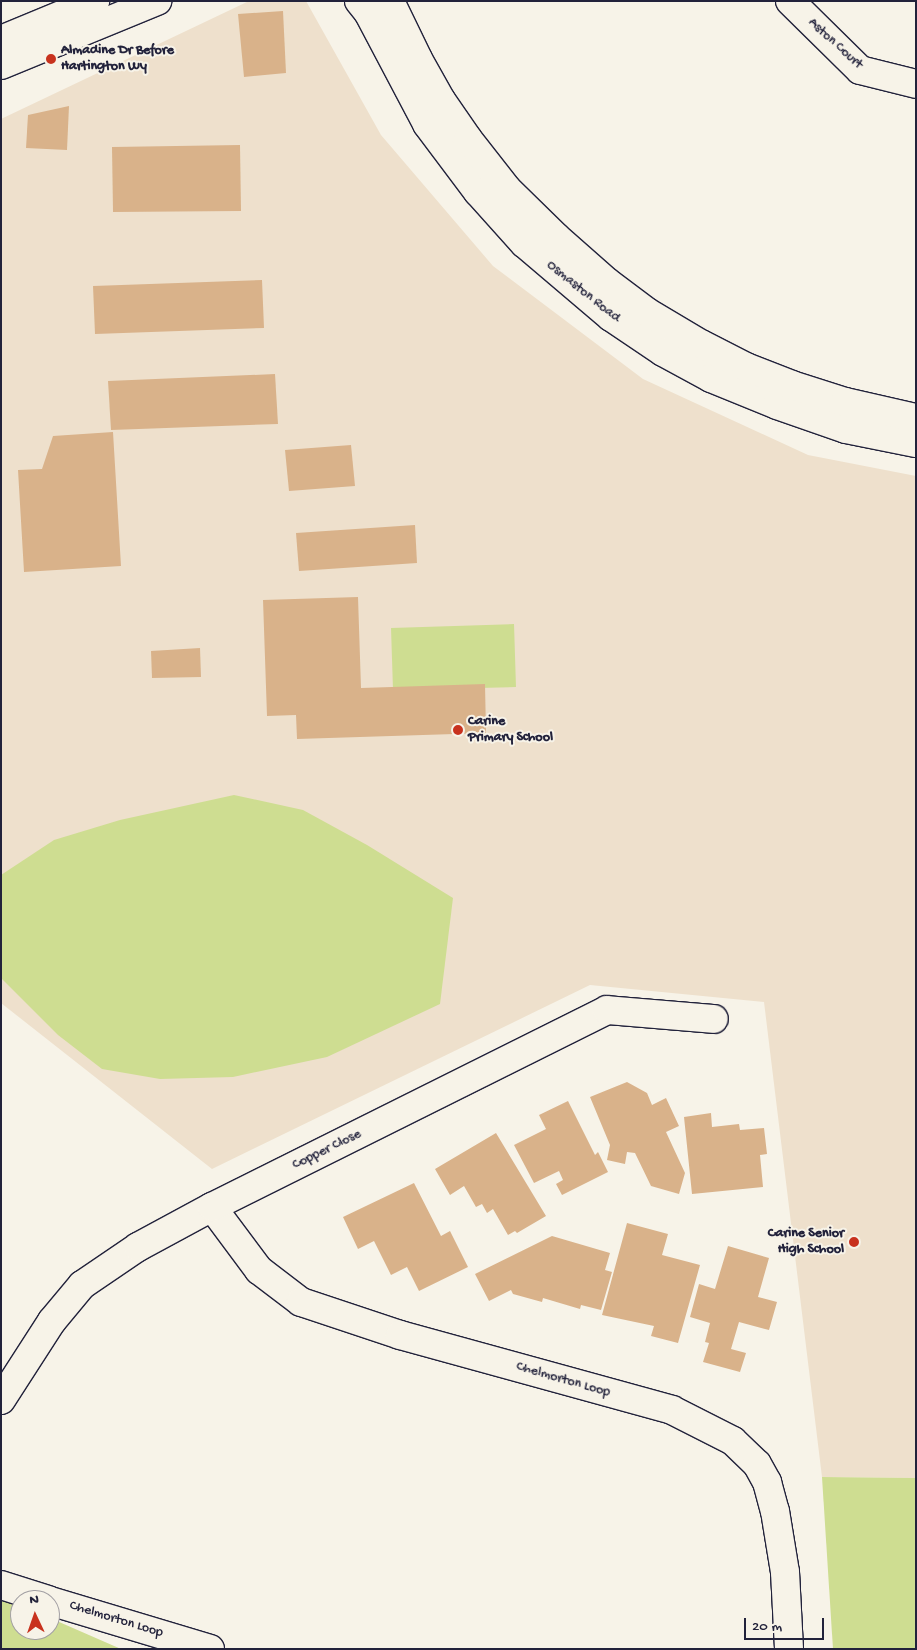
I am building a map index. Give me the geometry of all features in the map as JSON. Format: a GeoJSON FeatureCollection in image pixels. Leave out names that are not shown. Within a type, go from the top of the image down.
{"type":"FeatureCollection","features":[{"type":"Feature","properties":{"kind":"street"},"geometry":{"type":"LineString","coordinates":[[1,40],[95,1]]}},
{"type":"Feature","properties":{"kind":"street"},"geometry":{"type":"LineString","coordinates":[[1,65],[157,1]]}},
{"type":"Feature","properties":{"kind":"street","name":"Osmaston Road"},"geometry":{"type":"LineString","coordinates":[[359,1],[368,12],[427,124],[473,185],[524,243],[611,317],[664,352],[711,378],[778,405],[846,429],[916,443]]}},
{"type":"Feature","properties":{"kind":"street","name":"Osmaston Road"},"geometry":{"type":"LineString","coordinates":[[390,1],[418,59],[441,100],[468,139],[507,189],[607,282],[647,312],[701,344],[746,367],[792,385],[845,402],[916,418]]}},
{"type":"Feature","properties":{"kind":"street","name":"Aston Court"},"geometry":{"type":"LineString","coordinates":[[790,1],[860,70],[916,84]]}},
{"type":"Feature","properties":{"kind":"street","name":"Copper Close"},"geometry":{"type":"LineString","coordinates":[[1,1400],[52,1321],[82,1285],[138,1247],[212,1207],[607,1010],[714,1019]]}},
{"type":"Feature","properties":{"kind":"street","name":"Chelmorton Loop"},"geometry":{"type":"LineString","coordinates":[[212,1207],[259,1270],[301,1302],[400,1335],[672,1410],[733,1441],[757,1464],[767,1482],[776,1511],[785,1572],[789,1649]]}},
{"type":"Feature","properties":{"kind":"street","name":"Chelmorton Loop"},"geometry":{"type":"LineString","coordinates":[[1,1585],[17,1590]]}},
{"type":"Feature","properties":{"kind":"street","name":"Chelmorton Loop"},"geometry":{"type":"LineString","coordinates":[[60,1603],[210,1649]]}},
{"type":"Feature","properties":{"kind":"shaded area","name":"Carine Primary School"},"geometry":{"type":"Polygon","coordinates":[[[249,1],[306,1],[381,135],[493,266],[643,379],[808,455],[916,476],[916,1478],[822,1477],[764,1002],[590,985],[212,1169],[1,1003],[1,119],[249,1]]]}},
{"type":"Feature","properties":{"kind":"green space"},"geometry":{"type":"Polygon","coordinates":[[[514,624],[516,687],[393,690],[391,628],[514,624]]]}},
{"type":"Feature","properties":{"kind":"green space"},"geometry":{"type":"Polygon","coordinates":[[[234,795],[303,810],[367,845],[453,898],[440,1004],[327,1057],[233,1077],[160,1079],[102,1069],[58,1035],[1,978],[1,875],[54,840],[120,820],[234,795]]]}},
{"type":"Feature","properties":{"kind":"green space"},"geometry":{"type":"Polygon","coordinates":[[[822,1477],[916,1478],[916,1649],[833,1649],[822,1477]]]}},
{"type":"Feature","properties":{"kind":"green space"},"geometry":{"type":"Polygon","coordinates":[[[1,1597],[10,1601],[10,1640],[60,1640],[60,1622],[121,1649],[1,1649],[1,1597]]]}},
{"type":"Feature","properties":{"kind":"building"},"geometry":{"type":"Polygon","coordinates":[[[283,11],[286,73],[244,77],[238,14],[283,11]]]}},
{"type":"Feature","properties":{"kind":"building"},"geometry":{"type":"Polygon","coordinates":[[[69,106],[67,150],[26,148],[28,115],[69,106]]]}},
{"type":"Feature","properties":{"kind":"building"},"geometry":{"type":"Polygon","coordinates":[[[240,145],[241,211],[113,212],[112,147],[240,145]]]}},
{"type":"Feature","properties":{"kind":"building"},"geometry":{"type":"Polygon","coordinates":[[[262,280],[264,328],[95,334],[93,286],[262,280]]]}},
{"type":"Feature","properties":{"kind":"building"},"geometry":{"type":"Polygon","coordinates":[[[275,374],[278,424],[111,430],[108,381],[275,374]]]}},
{"type":"Feature","properties":{"kind":"building"},"geometry":{"type":"Polygon","coordinates":[[[113,432],[121,566],[24,572],[18,470],[42,469],[53,436],[113,432]]]}},
{"type":"Feature","properties":{"kind":"building"},"geometry":{"type":"Polygon","coordinates":[[[351,445],[355,486],[289,491],[285,450],[351,445]]]}},
{"type":"Feature","properties":{"kind":"building"},"geometry":{"type":"Polygon","coordinates":[[[415,525],[417,563],[299,571],[296,533],[415,525]]]}},
{"type":"Feature","properties":{"kind":"building"},"geometry":{"type":"Polygon","coordinates":[[[358,597],[361,688],[485,684],[486,733],[297,739],[296,715],[267,716],[263,600],[358,597]]]}},
{"type":"Feature","properties":{"kind":"building"},"geometry":{"type":"Polygon","coordinates":[[[200,648],[201,677],[152,678],[151,651],[200,648]]]}},
{"type":"Feature","properties":{"kind":"building"},"geometry":{"type":"Polygon","coordinates":[[[627,1082],[647,1093],[652,1105],[666,1098],[679,1126],[666,1132],[685,1173],[679,1194],[651,1186],[635,1153],[627,1152],[625,1164],[607,1160],[610,1145],[590,1097],[627,1082]]]}},
{"type":"Feature","properties":{"kind":"building"},"geometry":{"type":"Polygon","coordinates":[[[568,1101],[595,1155],[598,1152],[608,1172],[562,1195],[556,1184],[563,1180],[559,1171],[534,1183],[514,1145],[546,1129],[539,1115],[568,1101]]]}},
{"type":"Feature","properties":{"kind":"building"},"geometry":{"type":"Polygon","coordinates":[[[711,1113],[712,1127],[739,1124],[740,1130],[764,1128],[767,1154],[760,1155],[763,1187],[692,1194],[684,1117],[711,1113]]]}},
{"type":"Feature","properties":{"kind":"building"},"geometry":{"type":"Polygon","coordinates":[[[496,1133],[546,1216],[517,1233],[515,1231],[508,1235],[493,1209],[487,1213],[482,1204],[476,1207],[464,1186],[450,1195],[435,1169],[496,1133]]]}},
{"type":"Feature","properties":{"kind":"building"},"geometry":{"type":"Polygon","coordinates":[[[414,1183],[441,1236],[450,1231],[468,1267],[419,1291],[407,1267],[391,1275],[374,1241],[358,1249],[343,1217],[414,1183]]]}},
{"type":"Feature","properties":{"kind":"building"},"geometry":{"type":"Polygon","coordinates":[[[627,1223],[668,1234],[662,1255],[700,1265],[678,1343],[651,1336],[654,1326],[602,1315],[627,1223]]]}},
{"type":"Feature","properties":{"kind":"building"},"geometry":{"type":"Polygon","coordinates":[[[552,1236],[610,1253],[605,1270],[612,1272],[601,1310],[581,1305],[580,1309],[543,1298],[542,1302],[513,1294],[511,1290],[489,1301],[475,1274],[552,1236]]]}},
{"type":"Feature","properties":{"kind":"building"},"geometry":{"type":"Polygon","coordinates":[[[728,1246],[769,1258],[758,1297],[777,1302],[769,1330],[739,1322],[731,1349],[746,1353],[740,1372],[703,1362],[709,1343],[705,1342],[710,1323],[690,1317],[699,1284],[715,1289],[728,1246]]]}},
{"type":"Feature","properties":{"kind":"place","name":"Almadine Dr Before Hartington Wy"},"geometry":{"type":"Point","coordinates":[51,59]}},
{"type":"Feature","properties":{"kind":"place","name":"Carine Primary School"},"geometry":{"type":"Point","coordinates":[458,730]}},
{"type":"Feature","properties":{"kind":"place","name":"Carine Senior High School"},"geometry":{"type":"Point","coordinates":[854,1242]}}]}
